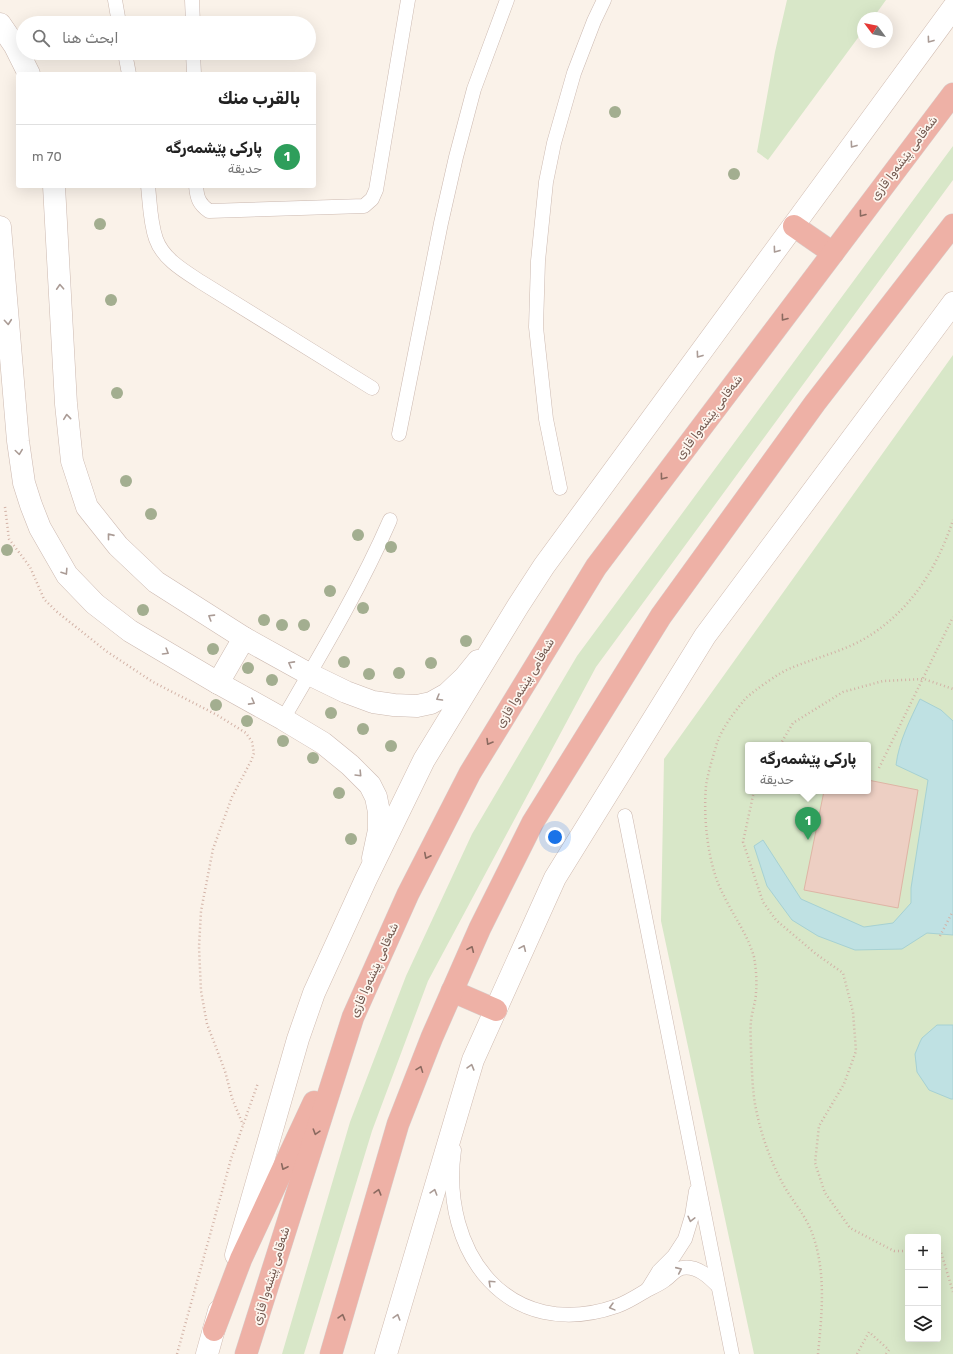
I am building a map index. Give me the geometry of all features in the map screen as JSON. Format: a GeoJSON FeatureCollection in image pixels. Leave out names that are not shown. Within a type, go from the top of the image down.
{"type":"FeatureCollection","features":[{"type":"Feature","properties":{"kind":"highway","name":"شەقامی پێشەوا قازی"},"geometry":{"type":"LineString","coordinates":[[246,1354],[353,1017],[408,894],[470,773],[596,567],[953,94]]}},
{"type":"Feature","properties":{"kind":"highway"},"geometry":{"type":"LineString","coordinates":[[331,1354],[398,1124],[432,1037],[480,928],[534,822],[661,616],[815,403],[953,225]]}},
{"type":"Feature","properties":{"kind":"highway"},"geometry":{"type":"LineString","coordinates":[[794,226],[833,253]]}},
{"type":"Feature","properties":{"kind":"highway"},"geometry":{"type":"LineString","coordinates":[[452,992],[496,1010]]}},
{"type":"Feature","properties":{"kind":"highway"},"geometry":{"type":"LineString","coordinates":[[214,1330],[241,1260],[353,1017]]}},
{"type":"Feature","properties":{"kind":"main road"},"geometry":{"type":"LineString","coordinates":[[207,1354],[298,1038],[314,993],[366,879],[424,760],[518,606],[549,559],[953,8]]}},
{"type":"Feature","properties":{"kind":"main road"},"geometry":{"type":"LineString","coordinates":[[0,24],[16,48]]}},
{"type":"Feature","properties":{"kind":"main road"},"geometry":{"type":"LineString","coordinates":[[22,60],[28,72]]}},
{"type":"Feature","properties":{"kind":"main road"},"geometry":{"type":"LineString","coordinates":[[54,188],[66,404],[72,460],[87,507],[118,546],[156,582],[244,638],[309,674],[346,692],[373,702],[394,705],[417,706],[430,703],[447,694],[465,677],[480,659],[518,606]]}},
{"type":"Feature","properties":{"kind":"main road"},"geometry":{"type":"LineString","coordinates":[[0,228],[19,448],[24,483],[30,505],[40,528],[67,575],[95,604],[130,631],[323,743],[350,765],[370,785],[376,797],[379,818],[375,851],[366,879]]}},
{"type":"Feature","properties":{"kind":"main road"},"geometry":{"type":"LineString","coordinates":[[386,1354],[473,1060],[555,878],[705,636],[953,303]]}},
{"type":"Feature","properties":{"kind":"main road"},"geometry":{"type":"LineString","coordinates":[[218,683],[244,638]]}},
{"type":"Feature","properties":{"kind":"lane"},"geometry":{"type":"LineString","coordinates":[[115,0],[118,16]]}},
{"type":"Feature","properties":{"kind":"lane"},"geometry":{"type":"LineString","coordinates":[[192,0],[193,16]]}},
{"type":"Feature","properties":{"kind":"lane"},"geometry":{"type":"LineString","coordinates":[[196,188],[197,198],[209,211],[364,206],[372,199],[376,190],[408,0]]}},
{"type":"Feature","properties":{"kind":"lane"},"geometry":{"type":"LineString","coordinates":[[399,434],[441,223],[456,158],[474,89],[507,0]]}},
{"type":"Feature","properties":{"kind":"lane"},"geometry":{"type":"LineString","coordinates":[[560,488],[546,419],[536,328],[538,261],[546,182],[554,143],[574,72],[604,0]]}},
{"type":"Feature","properties":{"kind":"lane"},"geometry":{"type":"LineString","coordinates":[[126,60],[129,72]]}},
{"type":"Feature","properties":{"kind":"lane"},"geometry":{"type":"LineString","coordinates":[[193,60],[194,72]]}},
{"type":"Feature","properties":{"kind":"lane"},"geometry":{"type":"LineString","coordinates":[[148,188],[156,240],[176,265],[200,282],[372,388]]}},
{"type":"Feature","properties":{"kind":"lane"},"geometry":{"type":"LineString","coordinates":[[283,719],[375,553],[390,520]]}},
{"type":"Feature","properties":{"kind":"lane"},"geometry":{"type":"LineString","coordinates":[[625,816],[732,1354]]}},
{"type":"Feature","properties":{"kind":"lane"},"geometry":{"type":"LineString","coordinates":[[462,1100],[452,1161],[453,1195],[458,1223],[464,1243],[482,1274],[493,1285],[508,1296],[538,1311],[575,1315],[596,1312],[618,1306],[665,1281],[681,1268],[689,1267],[698,1270],[704,1273],[718,1286]]}},
{"type":"Feature","properties":{"kind":"lane"},"geometry":{"type":"LineString","coordinates":[[647,1290],[685,1239],[692,1216],[698,1181]]}},
{"type":"Feature","properties":{"kind":"path"},"geometry":{"type":"LineString","coordinates":[[4,503],[9,539],[30,567],[44,599],[56,611],[106,651],[147,678],[217,715],[246,733],[252,742],[254,753],[232,797],[213,849],[201,911],[200,947],[201,991],[207,1024],[226,1071],[232,1098],[243,1126]]}},
{"type":"Feature","properties":{"kind":"path"},"geometry":{"type":"LineString","coordinates":[[818,1354],[822,1312],[822,1279],[817,1251],[810,1228],[783,1184],[771,1160],[763,1137],[756,1108],[751,1083],[751,1022],[756,992],[754,961],[748,940],[723,895],[712,867],[708,840],[706,804],[707,784],[718,739],[728,722],[748,697],[788,669],[863,640],[888,622],[905,606],[920,587],[945,545],[953,520]]}},
{"type":"Feature","properties":{"kind":"path"},"geometry":{"type":"LineString","coordinates":[[879,768],[924,679],[953,617]]}},
{"type":"Feature","properties":{"kind":"path"},"geometry":{"type":"LineString","coordinates":[[782,742],[793,723],[843,692],[883,681],[924,679],[953,688]]}},
{"type":"Feature","properties":{"kind":"path"},"geometry":{"type":"LineString","coordinates":[[753,794],[743,842],[763,902],[776,920],[816,954],[843,973],[853,1012],[856,1051],[844,1084],[819,1126],[815,1163],[825,1193],[850,1228],[894,1251],[905,1251]]}},
{"type":"Feature","properties":{"kind":"path"},"geometry":{"type":"LineString","coordinates":[[940,936],[953,912]]}},
{"type":"Feature","properties":{"kind":"path"},"geometry":{"type":"LineString","coordinates":[[177,1354],[231,1159],[260,1078]]}},
{"type":"Feature","properties":{"kind":"path"},"geometry":{"type":"LineString","coordinates":[[941,1252],[953,1292]]}},
{"type":"Feature","properties":{"kind":"path"},"geometry":{"type":"LineString","coordinates":[[857,1354],[869,1332],[889,1350],[886,1354]]}},
{"type":"Feature","properties":{"kind":"green space"},"geometry":{"type":"Polygon","coordinates":[[[787,0],[886,0],[877,12],[857,12],[857,39],[768,160],[757,152],[775,52],[787,0]]]}},
{"type":"Feature","properties":{"kind":"green space"},"geometry":{"type":"Polygon","coordinates":[[[953,146],[953,180],[596,667],[428,981],[372,1131],[304,1354],[282,1354],[350,1122],[406,976],[472,834],[577,656],[953,146]]]}},
{"type":"Feature","properties":{"kind":"green space"},"geometry":{"type":"Polygon","coordinates":[[[953,355],[953,1354],[754,1354],[661,921],[664,759],[953,355]]]}},
{"type":"Feature","properties":{"kind":"water"},"geometry":{"type":"Polygon","coordinates":[[[920,699],[941,710],[953,721],[953,935],[927,933],[902,949],[855,950],[818,936],[792,920],[767,886],[754,846],[763,840],[801,899],[864,927],[893,923],[911,903],[911,888],[928,780],[896,765],[902,739],[920,699]]]}},
{"type":"Feature","properties":{"kind":"water"},"geometry":{"type":"Polygon","coordinates":[[[937,1025],[953,1025],[953,1099],[929,1090],[917,1072],[915,1054],[920,1042],[922,1038],[937,1025]]]}},
{"type":"Feature","properties":{"kind":"building"},"geometry":{"type":"Polygon","coordinates":[[[871,781],[918,790],[898,908],[804,890],[823,794],[871,794],[871,781]]]}},
{"type":"Feature","properties":{"kind":"place","name":"پارکی پێشمەرگە"},"geometry":{"type":"Point","coordinates":[808,840]}}]}
